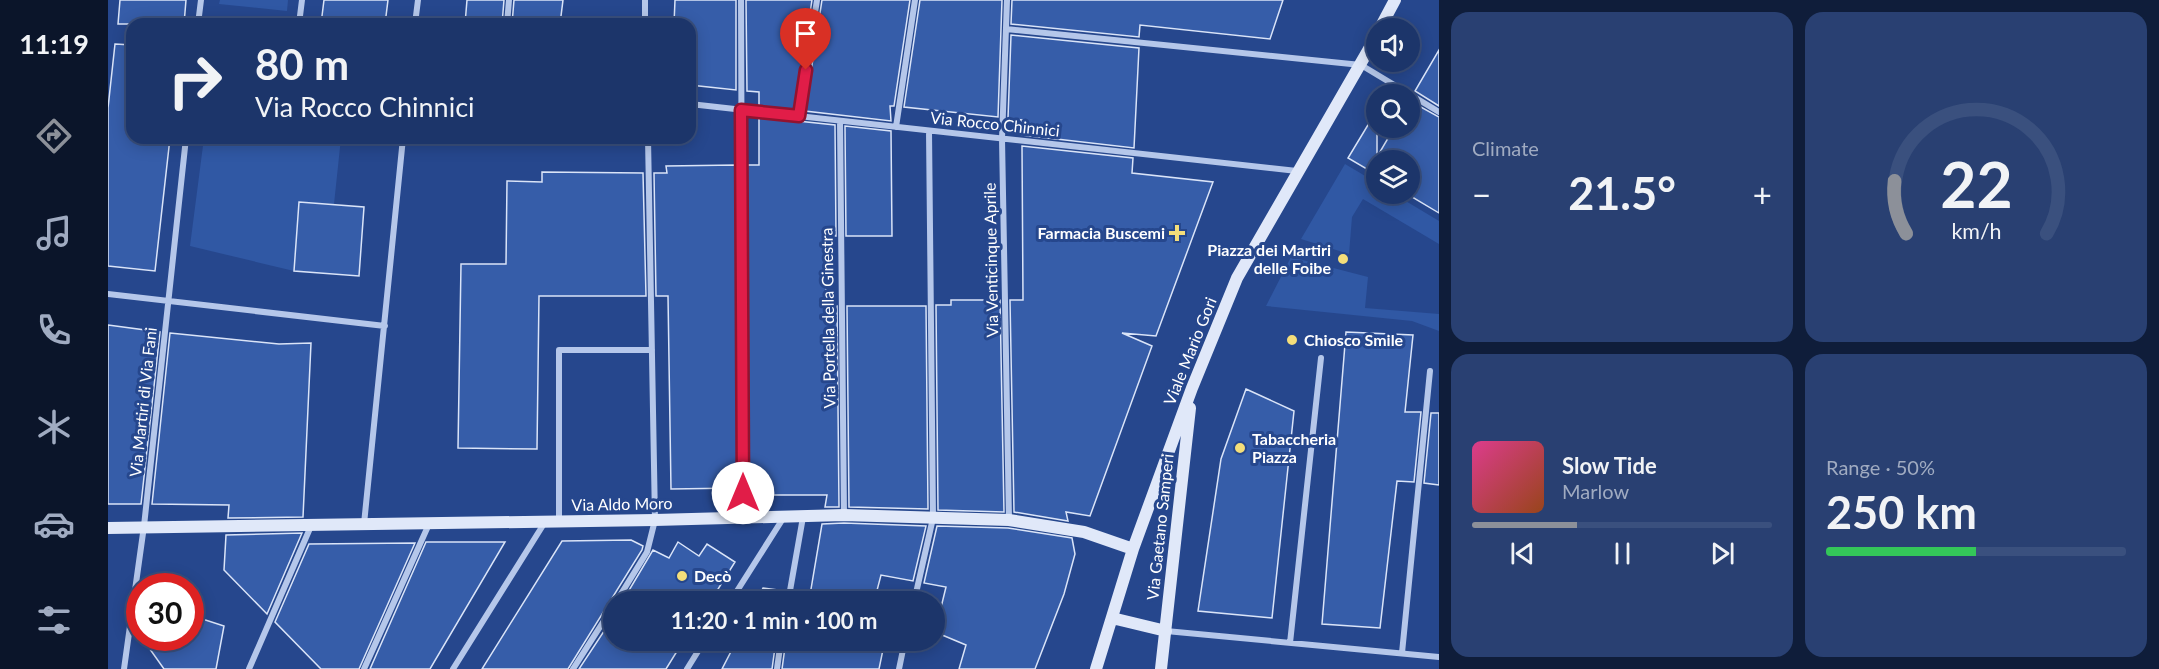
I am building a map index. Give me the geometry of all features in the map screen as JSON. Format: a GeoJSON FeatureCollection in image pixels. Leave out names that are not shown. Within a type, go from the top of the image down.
{"type":"FeatureCollection","features":[{"type":"Feature","properties":{"kind":"main road"},"geometry":{"type":"LineString","coordinates":[[1385,18],[1395,0]]}},
{"type":"Feature","properties":{"kind":"main road","name":"Viale Mario Gori"},"geometry":{"type":"LineString","coordinates":[[1096,669],[1133,549],[1192,388],[1237,278],[1366,56]]}},
{"type":"Feature","properties":{"kind":"main road","name":"Via Gaetano Samperi"},"geometry":{"type":"LineString","coordinates":[[1161,669],[1192,388]]}},
{"type":"Feature","properties":{"kind":"main road","name":"Via Aldo Moro"},"geometry":{"type":"LineString","coordinates":[[108,528],[559,522],[844,515],[1009,520],[1084,532],[1133,549]]}},
{"type":"Feature","properties":{"kind":"main road"},"geometry":{"type":"LineString","coordinates":[[1112,618],[1166,631]]}},
{"type":"Feature","properties":{"kind":"street"},"geometry":{"type":"LineString","coordinates":[[199,18],[201,0]]}},
{"type":"Feature","properties":{"kind":"street"},"geometry":{"type":"LineString","coordinates":[[300,18],[302,0]]}},
{"type":"Feature","properties":{"kind":"street"},"geometry":{"type":"LineString","coordinates":[[416,18],[418,0]]}},
{"type":"Feature","properties":{"kind":"street"},"geometry":{"type":"LineString","coordinates":[[508,18],[509,0]]}},
{"type":"Feature","properties":{"kind":"street"},"geometry":{"type":"LineString","coordinates":[[645,0],[645,18]]}},
{"type":"Feature","properties":{"kind":"street"},"geometry":{"type":"LineString","coordinates":[[741,0],[743,517]]}},
{"type":"Feature","properties":{"kind":"street"},"geometry":{"type":"LineString","coordinates":[[799,116],[817,0]]}},
{"type":"Feature","properties":{"kind":"street"},"geometry":{"type":"LineString","coordinates":[[896,127],[915,0]]}},
{"type":"Feature","properties":{"kind":"street","name":"Via Venticinque Aprile"},"geometry":{"type":"LineString","coordinates":[[1007,0],[1002,139],[1009,520]]}},
{"type":"Feature","properties":{"kind":"street"},"geometry":{"type":"LineString","coordinates":[[1006,29],[1361,65],[1439,112]]}},
{"type":"Feature","properties":{"kind":"street","name":"Via Rocco Chinnici"},"geometry":{"type":"LineString","coordinates":[[696,105],[1297,171]]}},
{"type":"Feature","properties":{"kind":"street","name":"Via Portella della Ginestra"},"geometry":{"type":"LineString","coordinates":[[840,121],[844,515]]}},
{"type":"Feature","properties":{"kind":"street"},"geometry":{"type":"LineString","coordinates":[[916,591],[933,518],[929,131]]}},
{"type":"Feature","properties":{"kind":"street","name":"Via Martiri di Via Fani"},"geometry":{"type":"LineString","coordinates":[[124,669],[144,526],[185,144]]}},
{"type":"Feature","properties":{"kind":"street"},"geometry":{"type":"LineString","coordinates":[[364,525],[403,144]]}},
{"type":"Feature","properties":{"kind":"street"},"geometry":{"type":"LineString","coordinates":[[623,591],[647,552],[655,520],[648,144]]}},
{"type":"Feature","properties":{"kind":"street"},"geometry":{"type":"LineString","coordinates":[[108,294],[385,326]]}},
{"type":"Feature","properties":{"kind":"street"},"geometry":{"type":"LineString","coordinates":[[559,522],[559,350],[652,350]]}},
{"type":"Feature","properties":{"kind":"street"},"geometry":{"type":"LineString","coordinates":[[1290,643],[1321,358]]}},
{"type":"Feature","properties":{"kind":"street"},"geometry":{"type":"LineString","coordinates":[[1402,653],[1430,371]]}},
{"type":"Feature","properties":{"kind":"street"},"geometry":{"type":"LineString","coordinates":[[737,591],[783,517]]}},
{"type":"Feature","properties":{"kind":"street"},"geometry":{"type":"LineString","coordinates":[[790,591],[803,517]]}},
{"type":"Feature","properties":{"kind":"street"},"geometry":{"type":"LineString","coordinates":[[453,669],[545,522]]}},
{"type":"Feature","properties":{"kind":"street"},"geometry":{"type":"LineString","coordinates":[[364,669],[429,524]]}},
{"type":"Feature","properties":{"kind":"street"},"geometry":{"type":"LineString","coordinates":[[249,669],[311,526]]}},
{"type":"Feature","properties":{"kind":"street"},"geometry":{"type":"LineString","coordinates":[[573,669],[603,622]]}},
{"type":"Feature","properties":{"kind":"street"},"geometry":{"type":"LineString","coordinates":[[1166,631],[1439,657]]}},
{"type":"Feature","properties":{"kind":"street"},"geometry":{"type":"LineString","coordinates":[[687,669],[698,651]]}},
{"type":"Feature","properties":{"kind":"street"},"geometry":{"type":"LineString","coordinates":[[777,669],[780,651]]}},
{"type":"Feature","properties":{"kind":"street"},"geometry":{"type":"LineString","coordinates":[[899,669],[903,651]]}},
{"type":"Feature","properties":{"kind":"shaded area"},"geometry":{"type":"Polygon","coordinates":[[[220,0],[288,0],[287,11],[219,4],[220,0]]]}},
{"type":"Feature","properties":{"kind":"shaded area"},"geometry":{"type":"Polygon","coordinates":[[[203,144],[340,144],[334,204],[299,202],[294,271],[190,246],[203,144]]]}},
{"type":"Feature","properties":{"kind":"shaded area"},"geometry":{"type":"Polygon","coordinates":[[[1345,164],[1366,176],[1366,201],[1363,199],[1352,217],[1349,254],[1301,239],[1345,164]]]}},
{"type":"Feature","properties":{"kind":"shaded area"},"geometry":{"type":"Polygon","coordinates":[[[1371,204],[1411,204],[1439,221],[1439,244],[1371,204]]]}},
{"type":"Feature","properties":{"kind":"shaded area"},"geometry":{"type":"Polygon","coordinates":[[[1291,257],[1368,277],[1365,308],[1439,314],[1439,331],[1412,321],[1266,306],[1291,257]]]}},
{"type":"Feature","properties":{"kind":"building"},"geometry":{"type":"Polygon","coordinates":[[[120,0],[186,0],[184,18],[126,18],[126,24],[118,24],[120,0]]]}},
{"type":"Feature","properties":{"kind":"building"},"geometry":{"type":"Polygon","coordinates":[[[324,0],[388,0],[386,18],[322,18],[324,0]]]}},
{"type":"Feature","properties":{"kind":"building"},"geometry":{"type":"Polygon","coordinates":[[[467,0],[504,0],[502,18],[466,18],[467,0]]]}},
{"type":"Feature","properties":{"kind":"building"},"geometry":{"type":"Polygon","coordinates":[[[514,0],[563,0],[561,18],[512,18],[514,0]]]}},
{"type":"Feature","properties":{"kind":"building"},"geometry":{"type":"Polygon","coordinates":[[[675,0],[736,0],[736,90],[696,86],[696,18],[674,18],[675,0]]]}},
{"type":"Feature","properties":{"kind":"building"},"geometry":{"type":"Polygon","coordinates":[[[746,0],[812,0],[795,110],[759,106],[759,92],[747,91],[746,0]]]}},
{"type":"Feature","properties":{"kind":"building"},"geometry":{"type":"Polygon","coordinates":[[[822,0],[910,0],[894,106],[890,106],[891,121],[805,111],[822,0]]]}},
{"type":"Feature","properties":{"kind":"building"},"geometry":{"type":"Polygon","coordinates":[[[920,0],[1002,0],[998,117],[904,107],[920,0]]]}},
{"type":"Feature","properties":{"kind":"building"},"geometry":{"type":"Polygon","coordinates":[[[1012,0],[1283,0],[1270,39],[1140,25],[1139,37],[1011,24],[1012,0]]]}},
{"type":"Feature","properties":{"kind":"building"},"geometry":{"type":"Polygon","coordinates":[[[1011,35],[1139,48],[1134,148],[1022,135],[1022,120],[1008,118],[1011,35]]]}},
{"type":"Feature","properties":{"kind":"building"},"geometry":{"type":"Polygon","coordinates":[[[115,44],[126,45],[126,144],[169,144],[155,271],[108,266],[108,108],[115,44]]]}},
{"type":"Feature","properties":{"kind":"building"},"geometry":{"type":"Polygon","coordinates":[[[1439,50],[1439,106],[1420,94],[1419,84],[1439,50]]]}},
{"type":"Feature","properties":{"kind":"building"},"geometry":{"type":"Polygon","coordinates":[[[1420,107],[1439,117],[1439,213],[1420,202],[1420,150],[1381,150],[1388,138],[1420,138],[1420,107]]]}},
{"type":"Feature","properties":{"kind":"building"},"geometry":{"type":"Polygon","coordinates":[[[759,117],[835,125],[836,236],[826,236],[826,306],[837,306],[839,507],[825,507],[827,495],[762,495],[762,488],[748,488],[747,165],[759,165],[759,117]]]}},
{"type":"Feature","properties":{"kind":"building"},"geometry":{"type":"Polygon","coordinates":[[[845,126],[891,131],[892,236],[846,236],[845,126]]]}},
{"type":"Feature","properties":{"kind":"building"},"geometry":{"type":"Polygon","coordinates":[[[1366,128],[1366,138],[1377,138],[1377,150],[1366,150],[1366,169],[1348,158],[1366,128]]]}},
{"type":"Feature","properties":{"kind":"building"},"geometry":{"type":"Polygon","coordinates":[[[1022,146],[1133,158],[1132,173],[1213,182],[1156,336],[1122,333],[1152,346],[1090,516],[1066,512],[1068,521],[1014,512],[1010,300],[1023,300],[1022,146]]]}},
{"type":"Feature","properties":{"kind":"building"},"geometry":{"type":"Polygon","coordinates":[[[736,165],[738,488],[671,489],[668,296],[656,296],[654,173],[667,173],[666,166],[736,165]]]}},
{"type":"Feature","properties":{"kind":"building"},"geometry":{"type":"Polygon","coordinates":[[[542,172],[643,173],[646,296],[539,296],[537,449],[458,448],[461,264],[506,264],[507,181],[542,182],[542,172]]]}},
{"type":"Feature","properties":{"kind":"building"},"geometry":{"type":"Polygon","coordinates":[[[299,202],[364,207],[359,276],[294,271],[299,202]]]}},
{"type":"Feature","properties":{"kind":"building"},"geometry":{"type":"Polygon","coordinates":[[[951,300],[1000,300],[1004,512],[938,510],[936,305],[951,305],[951,300]]]}},
{"type":"Feature","properties":{"kind":"building"},"geometry":{"type":"Polygon","coordinates":[[[847,306],[926,306],[928,509],[849,507],[847,306]]]}},
{"type":"Feature","properties":{"kind":"building"},"geometry":{"type":"Polygon","coordinates":[[[108,325],[160,332],[141,504],[108,504],[108,325]]]}},
{"type":"Feature","properties":{"kind":"building"},"geometry":{"type":"Polygon","coordinates":[[[1346,332],[1413,335],[1405,412],[1421,412],[1414,482],[1397,481],[1380,628],[1322,624],[1346,332]]]}},
{"type":"Feature","properties":{"kind":"building"},"geometry":{"type":"Polygon","coordinates":[[[170,333],[279,344],[311,343],[303,517],[228,518],[229,505],[152,504],[170,333]]]}},
{"type":"Feature","properties":{"kind":"building"},"geometry":{"type":"Polygon","coordinates":[[[1246,389],[1294,411],[1272,618],[1198,611],[1221,459],[1246,389]]]}},
{"type":"Feature","properties":{"kind":"building"},"geometry":{"type":"Polygon","coordinates":[[[1431,413],[1439,413],[1439,485],[1424,483],[1431,413]]]}},
{"type":"Feature","properties":{"kind":"building"},"geometry":{"type":"Polygon","coordinates":[[[822,524],[926,526],[913,581],[881,575],[877,591],[811,591],[822,524]]]}},
{"type":"Feature","properties":{"kind":"building"},"geometry":{"type":"Polygon","coordinates":[[[937,526],[1008,528],[1072,538],[1075,554],[1064,594],[1035,669],[959,669],[966,645],[945,636],[946,587],[924,583],[937,526]]]}},
{"type":"Feature","properties":{"kind":"building"},"geometry":{"type":"Polygon","coordinates":[[[302,533],[267,614],[224,570],[226,535],[302,533]]]}},
{"type":"Feature","properties":{"kind":"building"},"geometry":{"type":"Polygon","coordinates":[[[631,540],[643,546],[617,591],[603,591],[603,613],[568,669],[482,669],[562,541],[631,540]]]}},
{"type":"Feature","properties":{"kind":"building"},"geometry":{"type":"Polygon","coordinates":[[[426,542],[505,542],[430,669],[370,669],[426,542]]]}},
{"type":"Feature","properties":{"kind":"building"},"geometry":{"type":"Polygon","coordinates":[[[678,542],[699,556],[707,544],[735,562],[717,591],[629,591],[653,550],[669,558],[678,542]]]}},
{"type":"Feature","properties":{"kind":"building"},"geometry":{"type":"Polygon","coordinates":[[[415,543],[359,669],[321,669],[275,622],[309,544],[415,543]]]}},
{"type":"Feature","properties":{"kind":"building"},"geometry":{"type":"Polygon","coordinates":[[[763,588],[785,591],[762,591],[763,588]]]}},
{"type":"Feature","properties":{"kind":"building"},"geometry":{"type":"Polygon","coordinates":[[[204,620],[224,626],[216,669],[164,669],[151,651],[204,651],[204,620]]]}},
{"type":"Feature","properties":{"kind":"building"},"geometry":{"type":"Polygon","coordinates":[[[603,633],[603,651],[677,651],[666,669],[579,669],[603,633]]]}},
{"type":"Feature","properties":{"kind":"building"},"geometry":{"type":"Polygon","coordinates":[[[731,651],[774,651],[772,669],[722,669],[731,651]]]}},
{"type":"Feature","properties":{"kind":"building"},"geometry":{"type":"Polygon","coordinates":[[[784,651],[883,651],[879,669],[782,669],[784,651]]]}},
{"type":"Feature","properties":{"kind":"place","name":"Farmacia Buscemi"},"geometry":{"type":"Point","coordinates":[1177,233]}},
{"type":"Feature","properties":{"kind":"place","name":"Piazza dei Martiri delle Foibe"},"geometry":{"type":"Point","coordinates":[1343,259]}},
{"type":"Feature","properties":{"kind":"place","name":"Chiosco Smile"},"geometry":{"type":"Point","coordinates":[1292,340]}},
{"type":"Feature","properties":{"kind":"place","name":"Tabaccheria Piazza"},"geometry":{"type":"Point","coordinates":[1240,448]}},
{"type":"Feature","properties":{"kind":"place","name":"Decò"},"geometry":{"type":"Point","coordinates":[682,576]}},
{"type":"Feature","properties":{"kind":"route"},"geometry":{"type":"LineString","coordinates":[[743,493],[741,110],[799,116],[806,70]]}}]}
